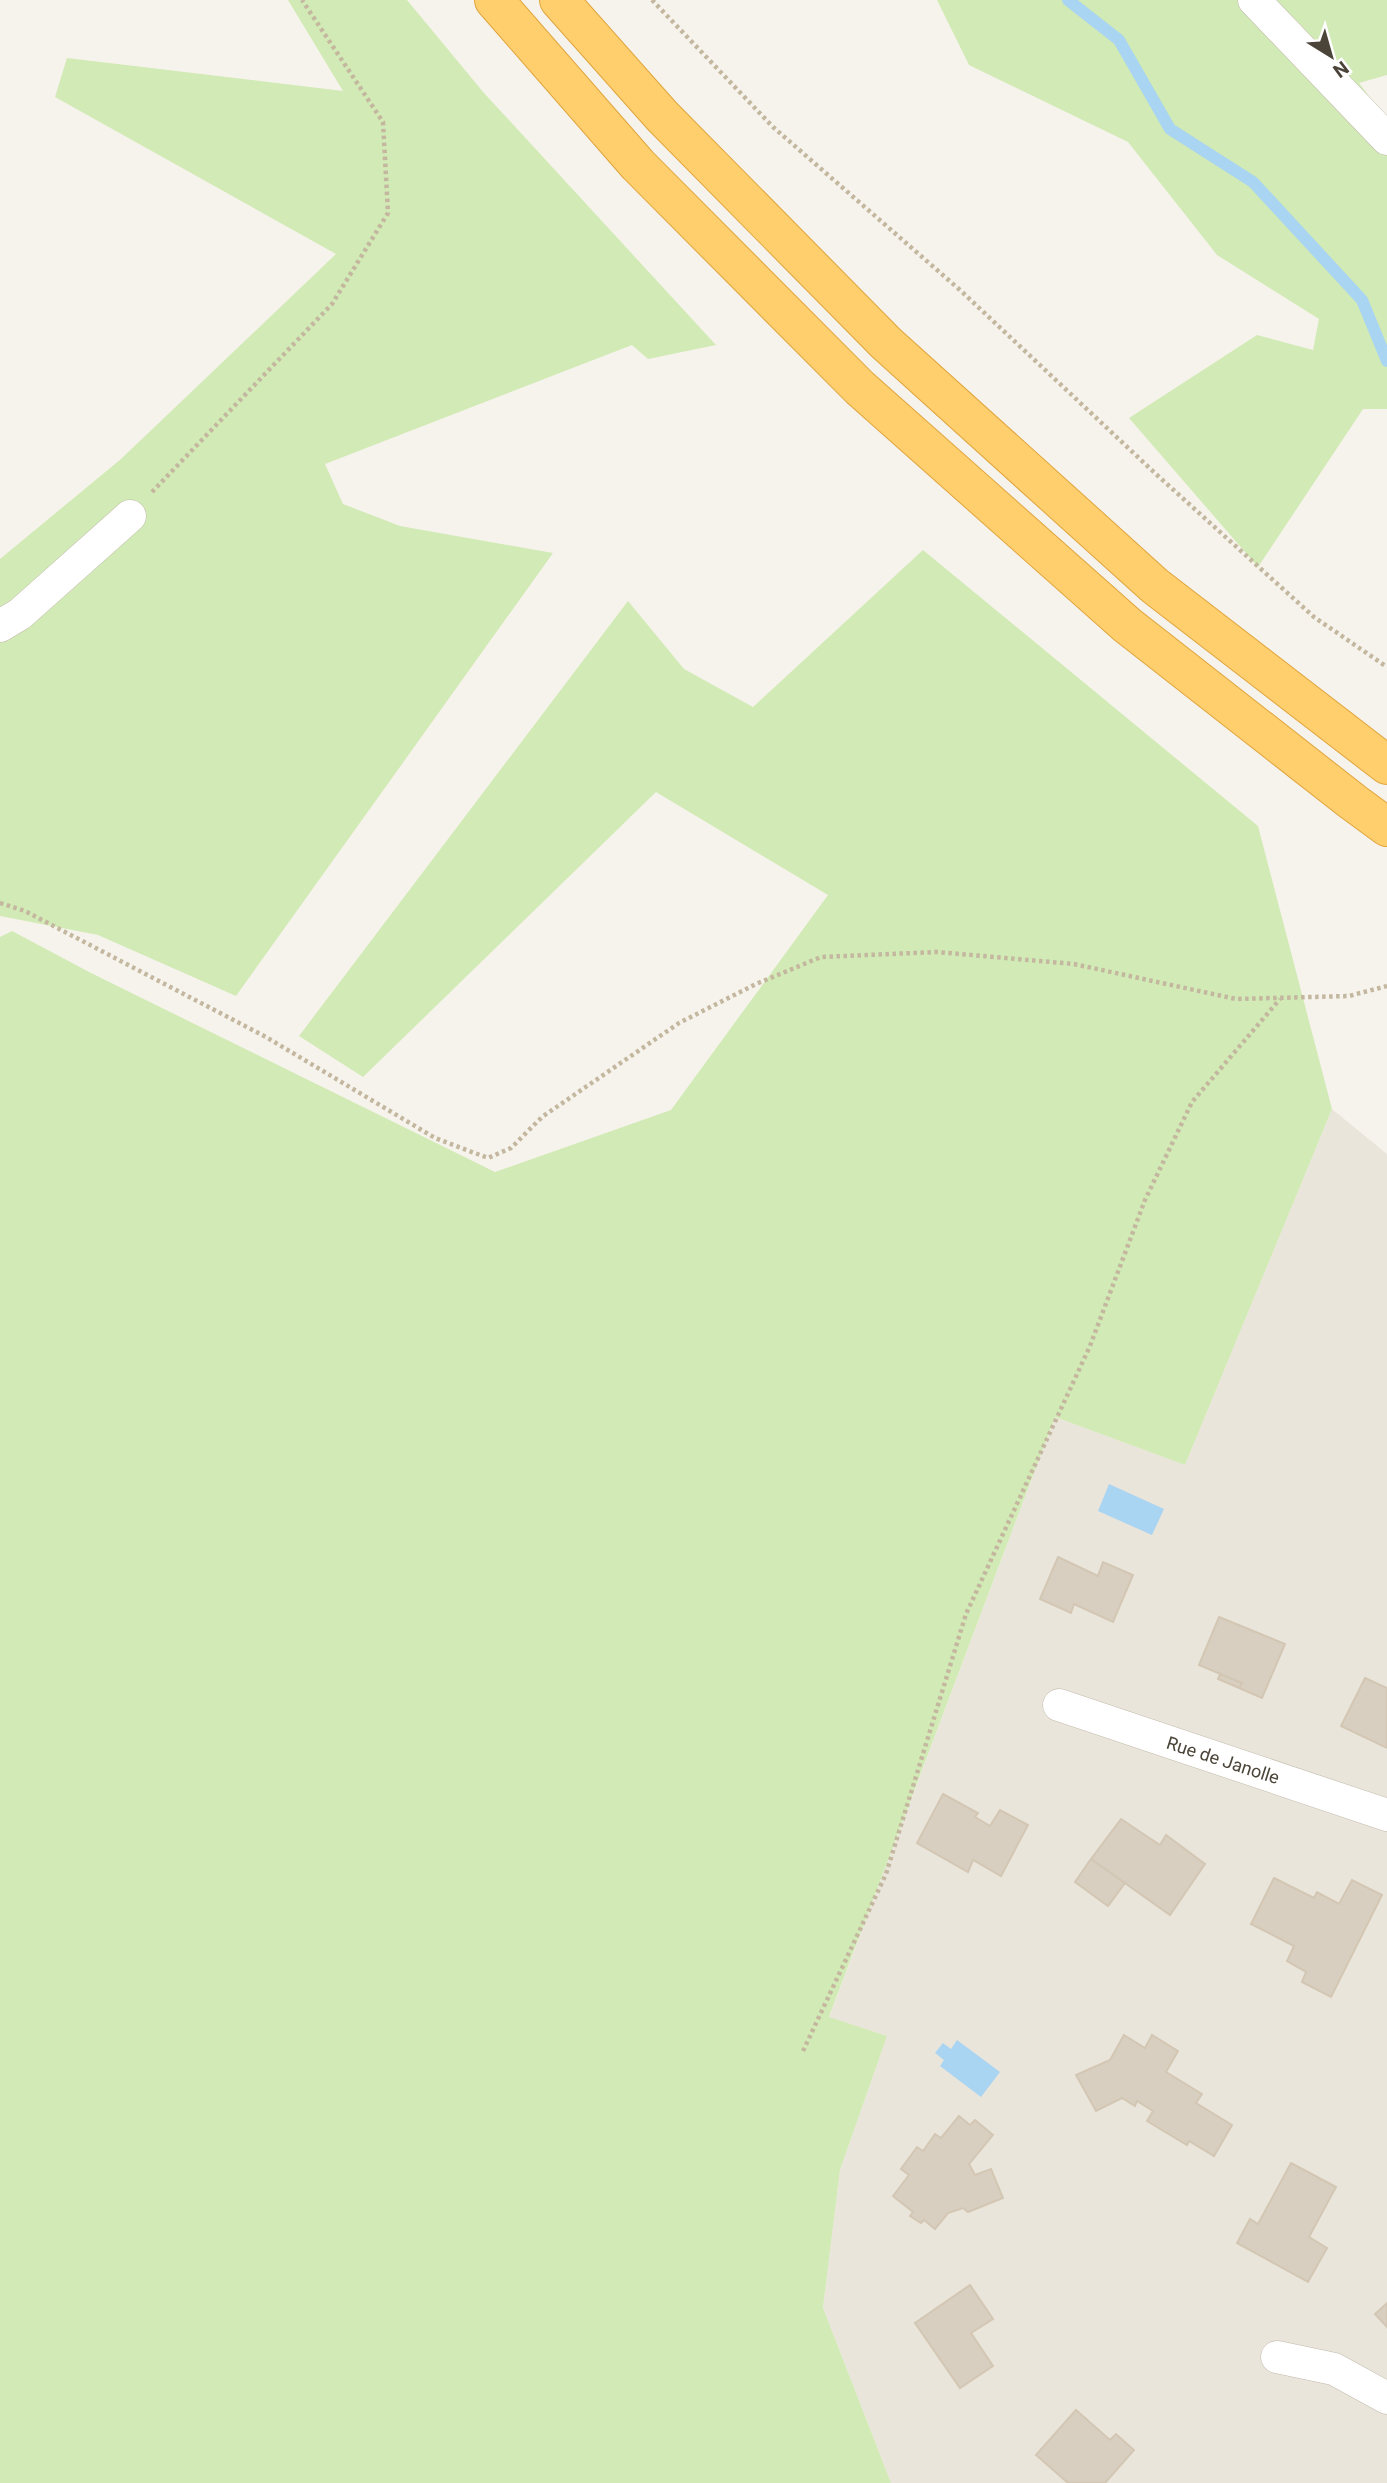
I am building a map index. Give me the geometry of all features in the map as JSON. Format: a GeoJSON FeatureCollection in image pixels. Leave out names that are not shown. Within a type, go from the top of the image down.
{"type":"FeatureCollection","features":[{"type":"Feature","properties":{"kind":"highway"},"geometry":{"type":"LineString","coordinates":[[494,0],[638,165],[860,388],[1127,625],[1387,827]]}},
{"type":"Feature","properties":{"kind":"highway"},"geometry":{"type":"LineString","coordinates":[[559,0],[662,116],[886,343],[1155,586],[1387,765]]}},
{"type":"Feature","properties":{"kind":"street"},"geometry":{"type":"LineString","coordinates":[[1254,0],[1387,139]]}},
{"type":"Feature","properties":{"kind":"street"},"geometry":{"type":"LineString","coordinates":[[0,625],[20,614],[130,516]]}},
{"type":"Feature","properties":{"kind":"street","name":"Rue de Janolle"},"geometry":{"type":"LineString","coordinates":[[1059,1705],[1387,1815]]}},
{"type":"Feature","properties":{"kind":"street"},"geometry":{"type":"LineString","coordinates":[[1277,2357],[1334,2369],[1387,2398]]}},
{"type":"Feature","properties":{"kind":"path"},"geometry":{"type":"LineString","coordinates":[[130,516],[332,304],[388,213],[383,122],[302,0]]}},
{"type":"Feature","properties":{"kind":"path"},"geometry":{"type":"LineString","coordinates":[[652,0],[773,127],[960,290],[1157,475],[1314,617],[1387,667]]}},
{"type":"Feature","properties":{"kind":"path"},"geometry":{"type":"LineString","coordinates":[[0,903],[25,911],[266,1037],[435,1138],[488,1158],[511,1148],[542,1116],[680,1023],[756,984],[821,957],[937,952],[1074,964],[1236,999],[1349,996],[1387,986]]}},
{"type":"Feature","properties":{"kind":"path"},"geometry":{"type":"LineString","coordinates":[[803,2051],[887,1874],[966,1614],[1090,1346],[1145,1199],[1192,1102],[1280,998]]}},
{"type":"Feature","properties":{"kind":"shaded area"},"geometry":{"type":"Polygon","coordinates":[[[1332,1109],[1387,1154],[1387,2483],[891,2483],[823,2308],[840,2170],[887,2036],[829,2018],[1055,1417],[1185,1465],[1332,1109]]]}},
{"type":"Feature","properties":{"kind":"green space"},"geometry":{"type":"Polygon","coordinates":[[[288,0],[407,0],[484,93],[716,345],[648,359],[632,345],[325,464],[343,504],[400,526],[553,553],[236,996],[98,935],[0,916],[0,559],[121,459],[336,254],[55,97],[67,58],[343,91],[288,0]]]}},
{"type":"Feature","properties":{"kind":"green space"},"geometry":{"type":"Polygon","coordinates":[[[937,0],[1387,0],[1387,75],[1359,83],[1387,120],[1387,409],[1363,409],[1258,567],[1129,418],[1257,335],[1313,350],[1319,319],[1217,255],[1128,142],[969,65],[937,0]]]}},
{"type":"Feature","properties":{"kind":"green space"},"geometry":{"type":"Polygon","coordinates":[[[923,550],[1258,826],[1332,1109],[1185,1465],[1055,1417],[829,2017],[887,2036],[840,2170],[823,2308],[891,2483],[0,2483],[0,937],[12,931],[91,973],[495,1172],[671,1110],[828,895],[656,792],[363,1077],[299,1036],[628,601],[684,669],[753,707],[923,550]]]}},
{"type":"Feature","properties":{"kind":"water"},"geometry":{"type":"Polygon","coordinates":[[[1109,1484],[1164,1509],[1152,1535],[1098,1511],[1109,1484]]]}},
{"type":"Feature","properties":{"kind":"water"},"geometry":{"type":"Polygon","coordinates":[[[957,2040],[1000,2072],[981,2097],[940,2066],[944,2060],[935,2053],[943,2043],[951,2049],[957,2040]]]}},
{"type":"Feature","properties":{"kind":"building"},"geometry":{"type":"Polygon","coordinates":[[[1058,1557],[1098,1576],[1103,1562],[1133,1575],[1113,1622],[1074,1604],[1071,1613],[1040,1599],[1058,1557]]]}},
{"type":"Feature","properties":{"kind":"building"},"geometry":{"type":"Polygon","coordinates":[[[1219,1617],[1285,1644],[1262,1698],[1239,1688],[1242,1683],[1199,1665],[1219,1617]]]}},
{"type":"Feature","properties":{"kind":"building"},"geometry":{"type":"Polygon","coordinates":[[[1220,1674],[1242,1683],[1239,1688],[1218,1679],[1220,1674]]]}},
{"type":"Feature","properties":{"kind":"building"},"geometry":{"type":"Polygon","coordinates":[[[1365,1678],[1387,1688],[1387,1748],[1341,1726],[1365,1678]]]}},
{"type":"Feature","properties":{"kind":"building"},"geometry":{"type":"Polygon","coordinates":[[[943,1794],[978,1813],[975,1817],[990,1826],[1000,1810],[1028,1825],[1001,1876],[973,1860],[968,1872],[917,1843],[943,1794]]]}},
{"type":"Feature","properties":{"kind":"building"},"geometry":{"type":"Polygon","coordinates":[[[1121,1819],[1160,1845],[1166,1835],[1205,1864],[1170,1915],[1091,1859],[1121,1819]]]}},
{"type":"Feature","properties":{"kind":"building"},"geometry":{"type":"Polygon","coordinates":[[[1091,1859],[1125,1883],[1108,1906],[1075,1882],[1091,1859]]]}},
{"type":"Feature","properties":{"kind":"building"},"geometry":{"type":"Polygon","coordinates":[[[1274,1878],[1314,1898],[1317,1892],[1339,1904],[1352,1880],[1382,1895],[1331,1997],[1302,1982],[1306,1972],[1287,1961],[1294,1946],[1251,1924],[1274,1878]]]}},
{"type":"Feature","properties":{"kind":"building"},"geometry":{"type":"Polygon","coordinates":[[[1124,2035],[1145,2048],[1152,2035],[1178,2051],[1166,2072],[1202,2094],[1196,2103],[1232,2125],[1214,2156],[1189,2141],[1187,2145],[1147,2121],[1153,2111],[1137,2101],[1135,2106],[1122,2098],[1096,2111],[1076,2075],[1110,2060],[1124,2035]]]}},
{"type":"Feature","properties":{"kind":"building"},"geometry":{"type":"Polygon","coordinates":[[[959,2116],[970,2125],[975,2120],[993,2135],[969,2164],[975,2175],[991,2169],[1003,2198],[968,2212],[963,2208],[948,2213],[935,2229],[924,2220],[921,2223],[910,2216],[913,2212],[893,2196],[909,2175],[901,2169],[917,2147],[923,2151],[935,2134],[941,2138],[959,2116]]]}},
{"type":"Feature","properties":{"kind":"building"},"geometry":{"type":"Polygon","coordinates":[[[1291,2163],[1336,2187],[1309,2237],[1327,2248],[1308,2282],[1237,2243],[1250,2219],[1258,2224],[1291,2163]]]}},
{"type":"Feature","properties":{"kind":"building"},"geometry":{"type":"Polygon","coordinates":[[[970,2285],[993,2319],[971,2333],[993,2366],[960,2388],[915,2323],[970,2285]]]}},
{"type":"Feature","properties":{"kind":"building"},"geometry":{"type":"Polygon","coordinates":[[[1387,2303],[1387,2327],[1375,2314],[1387,2303]]]}},
{"type":"Feature","properties":{"kind":"building"},"geometry":{"type":"Polygon","coordinates":[[[1076,2410],[1110,2440],[1116,2434],[1134,2450],[1105,2483],[1068,2483],[1036,2455],[1076,2410]]]}},
{"type":"Feature","properties":{"kind":"waterway"},"geometry":{"type":"LineString","coordinates":[[1068,0],[1119,40],[1170,129],[1253,182],[1362,300],[1387,361]]}}]}
